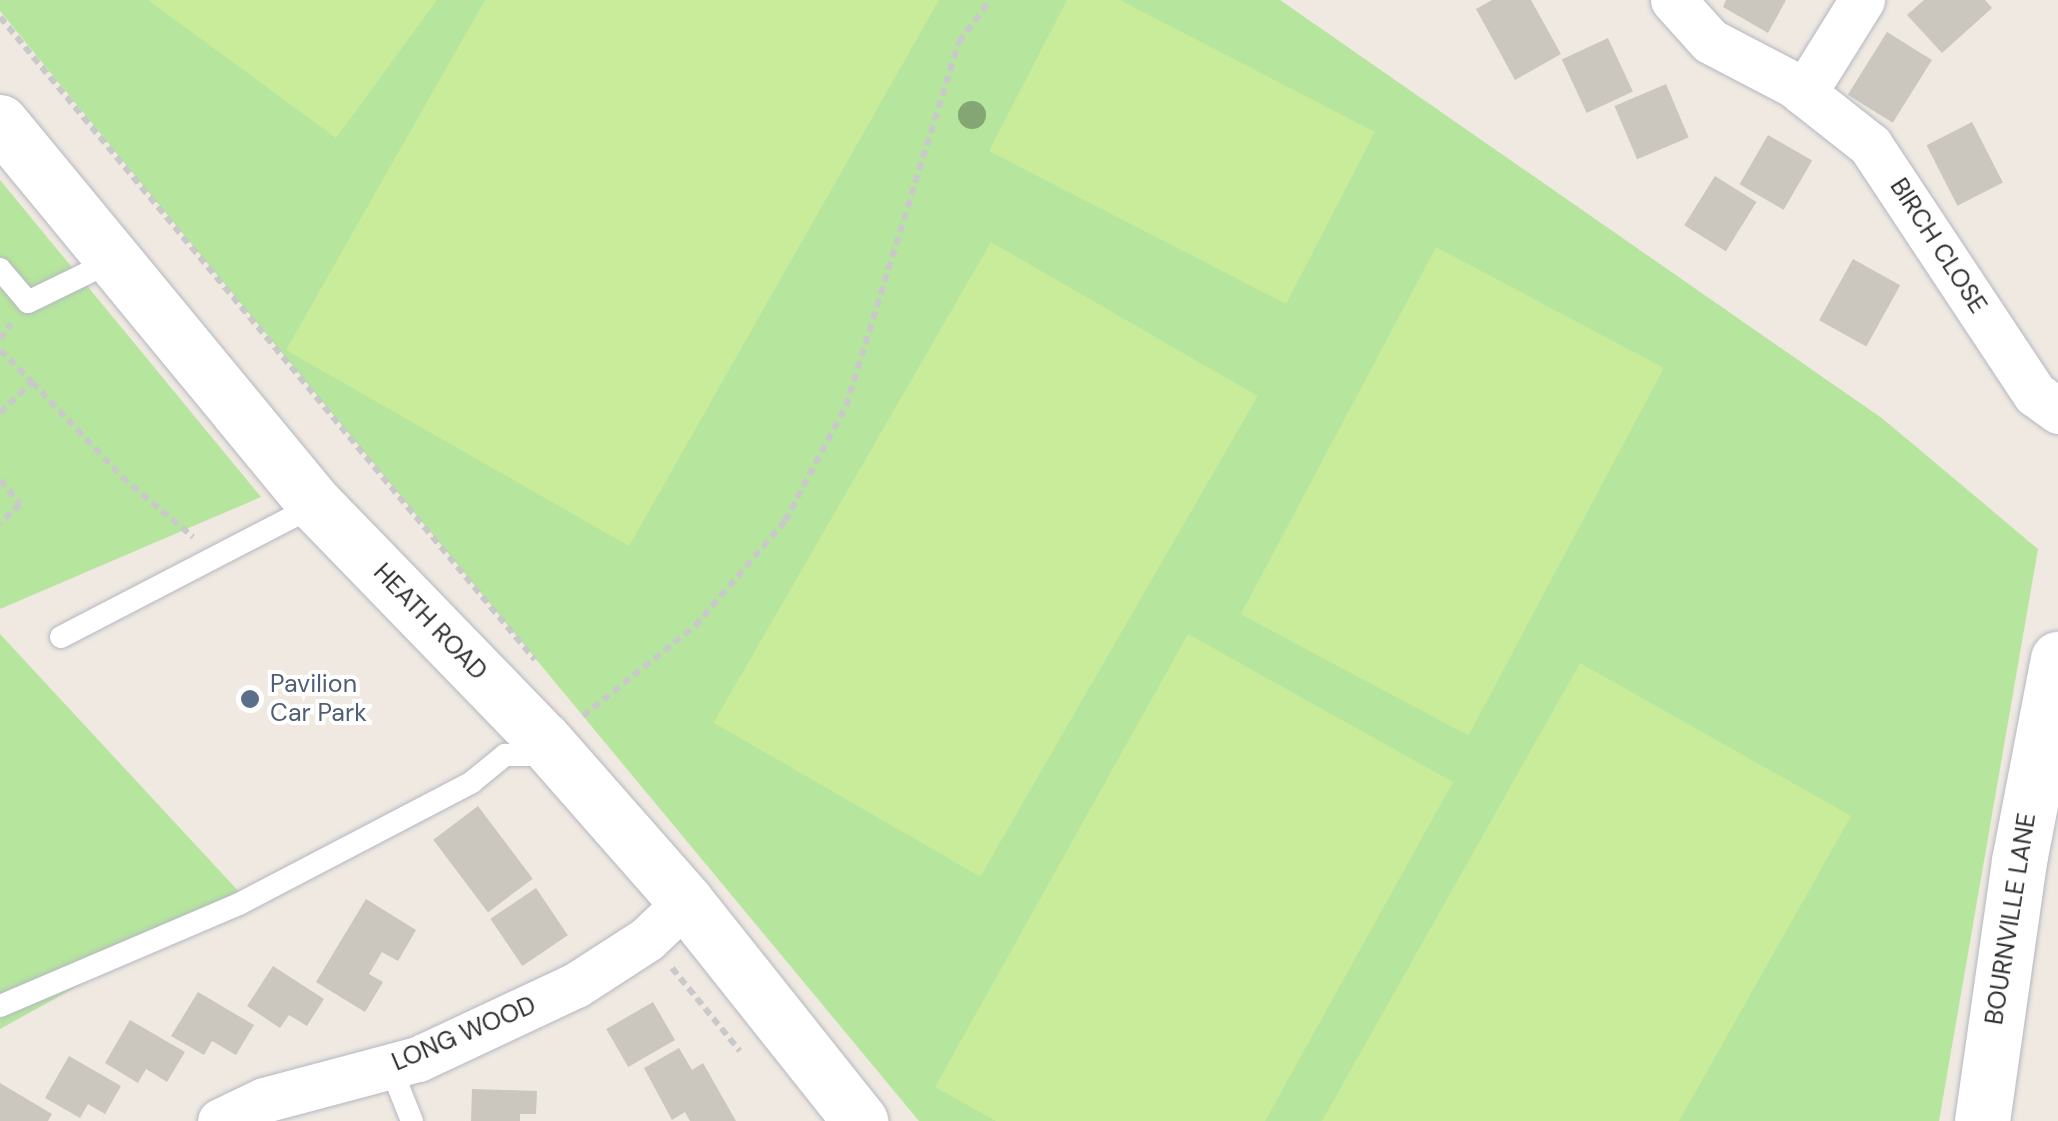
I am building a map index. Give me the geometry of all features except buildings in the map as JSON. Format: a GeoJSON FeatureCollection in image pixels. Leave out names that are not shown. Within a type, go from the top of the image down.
{"type":"FeatureCollection","features":[{"type":"Feature","properties":{"kind":"street","name":"BIRCH CLOSE"},"geometry":{"type":"LineString","coordinates":[[1673,0],[1710,41],[1804,94],[1870,145],[2035,394],[2058,410]]}},
{"type":"Feature","properties":{"kind":"street"},"geometry":{"type":"LineString","coordinates":[[1804,94],[1862,0]]}},
{"type":"Feature","properties":{"kind":"street","name":"HEATH ROAD"},"geometry":{"type":"LineString","coordinates":[[0,122],[316,504],[569,728],[686,902],[860,1121]]}},
{"type":"Feature","properties":{"kind":"street","name":"BOURNVILLE LANE"},"geometry":{"type":"LineString","coordinates":[[1982,1121],[2018,861],[2058,659]]}},
{"type":"Feature","properties":{"kind":"street","name":"LONG WOOD"},"geometry":{"type":"LineString","coordinates":[[220,1121],[264,1100],[390,1066],[576,986],[647,938],[686,902]]}},
{"type":"Feature","properties":{"kind":"lane"},"geometry":{"type":"LineString","coordinates":[[0,269],[28,302],[114,260]]}},
{"type":"Feature","properties":{"kind":"lane"},"geometry":{"type":"LineString","coordinates":[[62,638],[214,554],[316,504]]}},
{"type":"Feature","properties":{"kind":"lane"},"geometry":{"type":"LineString","coordinates":[[0,1006],[239,904],[472,782],[505,755],[569,728]]}},
{"type":"Feature","properties":{"kind":"lane"},"geometry":{"type":"LineString","coordinates":[[390,1066],[412,1121]]}},
{"type":"Feature","properties":{"kind":"path"},"geometry":{"type":"LineString","coordinates":[[569,728],[695,626],[785,520],[846,406],[959,42],[990,0]]}},
{"type":"Feature","properties":{"kind":"path"},"geometry":{"type":"LineString","coordinates":[[0,17],[544,670]]}},
{"type":"Feature","properties":{"kind":"path"},"geometry":{"type":"LineString","coordinates":[[0,350],[122,478],[214,554]]}},
{"type":"Feature","properties":{"kind":"path"},"geometry":{"type":"LineString","coordinates":[[0,413],[32,382]]}},
{"type":"Feature","properties":{"kind":"path"},"geometry":{"type":"LineString","coordinates":[[0,480],[20,504],[0,524]]}},
{"type":"Feature","properties":{"kind":"green space"},"geometry":{"type":"Polygon","coordinates":[[[0,0],[1280,0],[1883,419],[2038,549],[1939,1121],[919,1121],[150,194],[0,11],[0,0]]]}},
{"type":"Feature","properties":{"kind":"green space"},"geometry":{"type":"Polygon","coordinates":[[[148,0],[437,0],[336,138],[148,0]]]}},
{"type":"Feature","properties":{"kind":"green space"},"geometry":{"type":"Polygon","coordinates":[[[485,0],[939,0],[629,546],[286,350],[485,0]]]}},
{"type":"Feature","properties":{"kind":"green space"},"geometry":{"type":"Polygon","coordinates":[[[1067,0],[1120,0],[1375,132],[1286,304],[989,151],[1067,0]]]}},
{"type":"Feature","properties":{"kind":"green space"},"geometry":{"type":"Polygon","coordinates":[[[0,180],[261,497],[0,609],[0,180]]]}},
{"type":"Feature","properties":{"kind":"green space"},"geometry":{"type":"Polygon","coordinates":[[[991,242],[1258,396],[980,877],[714,723],[991,242]]]}},
{"type":"Feature","properties":{"kind":"green space"},"geometry":{"type":"Polygon","coordinates":[[[1436,247],[1664,368],[1469,735],[1241,614],[1436,247]]]}},
{"type":"Feature","properties":{"kind":"green space"},"geometry":{"type":"Polygon","coordinates":[[[0,634],[242,895],[0,1029],[0,634]]]}},
{"type":"Feature","properties":{"kind":"green space"},"geometry":{"type":"Polygon","coordinates":[[[1188,634],[1453,782],[1265,1121],[996,1121],[935,1087],[1188,634]]]}},
{"type":"Feature","properties":{"kind":"green space"},"geometry":{"type":"Polygon","coordinates":[[[1580,663],[1851,816],[1679,1121],[1322,1121],[1580,663]]]}},
{"type":"Feature","properties":{"kind":"place","name":"Pavilion Car Park"},"geometry":{"type":"Point","coordinates":[250,699]}}]}
